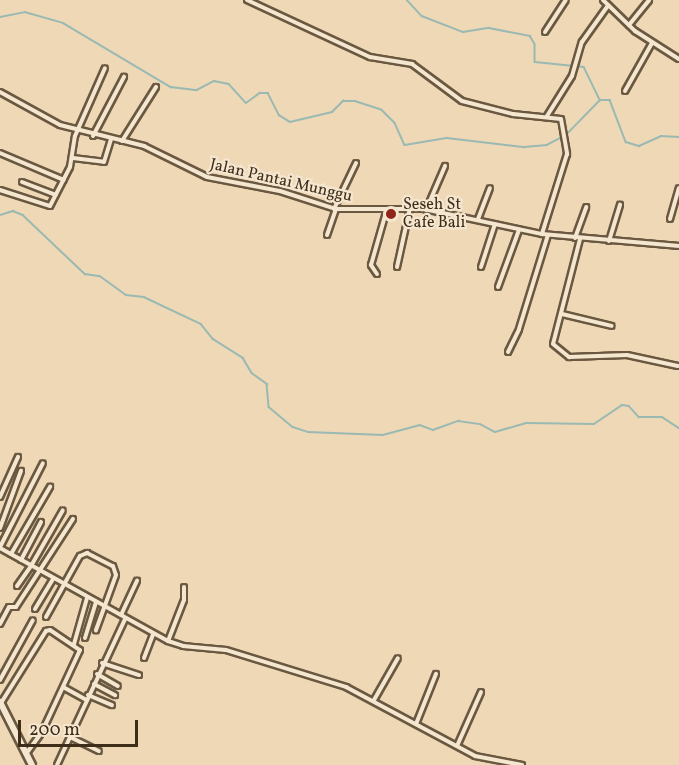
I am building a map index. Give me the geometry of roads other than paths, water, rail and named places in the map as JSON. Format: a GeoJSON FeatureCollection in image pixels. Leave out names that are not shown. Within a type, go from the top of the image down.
{"type":"FeatureCollection","features":[{"type":"Feature","properties":{"kind":"street"},"geometry":{"type":"LineString","coordinates":[[247,0],[370,57],[412,64],[462,101],[513,114],[561,118],[567,154],[542,234]]}},
{"type":"Feature","properties":{"kind":"street"},"geometry":{"type":"LineString","coordinates":[[545,32],[566,0]]}},
{"type":"Feature","properties":{"kind":"street"},"geometry":{"type":"LineString","coordinates":[[629,25],[649,0]]}},
{"type":"Feature","properties":{"kind":"street"},"geometry":{"type":"LineString","coordinates":[[547,116],[572,76],[582,42],[605,3],[652,43],[679,59]]}},
{"type":"Feature","properties":{"kind":"street"},"geometry":{"type":"LineString","coordinates":[[625,91],[652,43]]}},
{"type":"Feature","properties":{"kind":"street"},"geometry":{"type":"LineString","coordinates":[[0,190],[48,207],[64,180],[73,158],[72,145],[105,68]]}},
{"type":"Feature","properties":{"kind":"street"},"geometry":{"type":"LineString","coordinates":[[93,136],[124,77]]}},
{"type":"Feature","properties":{"kind":"street"},"geometry":{"type":"LineString","coordinates":[[122,141],[156,87]]}},
{"type":"Feature","properties":{"kind":"street","name":"Jalan Pantai Munggu"},"geometry":{"type":"LineString","coordinates":[[0,92],[78,131],[160,153],[207,177],[280,191],[335,209],[410,208],[478,219],[548,235],[679,246]]}},
{"type":"Feature","properties":{"kind":"street"},"geometry":{"type":"LineString","coordinates":[[73,158],[104,162],[111,139]]}},
{"type":"Feature","properties":{"kind":"street"},"geometry":{"type":"LineString","coordinates":[[0,153],[64,180]]}},
{"type":"Feature","properties":{"kind":"street"},"geometry":{"type":"LineString","coordinates":[[327,235],[335,209],[356,164]]}},
{"type":"Feature","properties":{"kind":"street"},"geometry":{"type":"LineString","coordinates":[[426,210],[446,166]]}},
{"type":"Feature","properties":{"kind":"street"},"geometry":{"type":"LineString","coordinates":[[22,182],[56,195]]}},
{"type":"Feature","properties":{"kind":"street"},"geometry":{"type":"LineString","coordinates":[[478,219],[490,188]]}},
{"type":"Feature","properties":{"kind":"street"},"geometry":{"type":"LineString","coordinates":[[670,219],[679,188]]}},
{"type":"Feature","properties":{"kind":"street"},"geometry":{"type":"LineString","coordinates":[[609,241],[620,205]]}},
{"type":"Feature","properties":{"kind":"street"},"geometry":{"type":"LineString","coordinates":[[586,207],[562,314],[553,342],[566,356],[627,355],[678,366]]}},
{"type":"Feature","properties":{"kind":"street"},"geometry":{"type":"LineString","coordinates":[[397,267],[410,208]]}},
{"type":"Feature","properties":{"kind":"street"},"geometry":{"type":"LineString","coordinates":[[378,274],[370,265],[387,210]]}},
{"type":"Feature","properties":{"kind":"street"},"geometry":{"type":"LineString","coordinates":[[481,267],[495,224]]}},
{"type":"Feature","properties":{"kind":"street"},"geometry":{"type":"LineString","coordinates":[[498,287],[519,230]]}},
{"type":"Feature","properties":{"kind":"street"},"geometry":{"type":"LineString","coordinates":[[508,352],[519,329],[548,235]]}},
{"type":"Feature","properties":{"kind":"street"},"geometry":{"type":"LineString","coordinates":[[562,314],[612,326]]}},
{"type":"Feature","properties":{"kind":"street"},"geometry":{"type":"LineString","coordinates":[[0,497],[18,457]]}},
{"type":"Feature","properties":{"kind":"street"},"geometry":{"type":"LineString","coordinates":[[43,463],[0,548],[153,634],[183,646],[226,650],[284,666],[374,700],[477,756],[495,762],[522,765]]}},
{"type":"Feature","properties":{"kind":"street"},"geometry":{"type":"LineString","coordinates":[[0,528],[21,471]]}},
{"type":"Feature","properties":{"kind":"street"},"geometry":{"type":"LineString","coordinates":[[11,554],[50,487]]}},
{"type":"Feature","properties":{"kind":"street"},"geometry":{"type":"LineString","coordinates":[[17,585],[31,566],[63,510]]}},
{"type":"Feature","properties":{"kind":"street"},"geometry":{"type":"LineString","coordinates":[[0,624],[9,607],[16,608],[73,519]]}},
{"type":"Feature","properties":{"kind":"street"},"geometry":{"type":"LineString","coordinates":[[21,560],[41,522]]}},
{"type":"Feature","properties":{"kind":"street"},"geometry":{"type":"LineString","coordinates":[[46,616],[82,554],[113,566],[116,579],[96,630]]}},
{"type":"Feature","properties":{"kind":"street"},"geometry":{"type":"LineString","coordinates":[[35,609],[52,579]]}},
{"type":"Feature","properties":{"kind":"street"},"geometry":{"type":"LineString","coordinates":[[121,615],[137,580]]}},
{"type":"Feature","properties":{"kind":"street"},"geometry":{"type":"LineString","coordinates":[[168,640],[184,600],[183,586]]}},
{"type":"Feature","properties":{"kind":"street"},"geometry":{"type":"LineString","coordinates":[[74,644],[87,598]]}},
{"type":"Feature","properties":{"kind":"street"},"geometry":{"type":"LineString","coordinates":[[85,638],[96,602]]}},
{"type":"Feature","properties":{"kind":"street"},"geometry":{"type":"LineString","coordinates":[[57,765],[102,663],[125,619]]}},
{"type":"Feature","properties":{"kind":"street"},"geometry":{"type":"LineString","coordinates":[[0,680],[33,620]]}},
{"type":"Feature","properties":{"kind":"street"},"geometry":{"type":"LineString","coordinates":[[27,753],[80,652],[74,644],[46,631],[1,703],[32,765]]}},
{"type":"Feature","properties":{"kind":"street"},"geometry":{"type":"LineString","coordinates":[[144,658],[153,634]]}},
{"type":"Feature","properties":{"kind":"street"},"geometry":{"type":"LineString","coordinates":[[374,700],[398,658]]}},
{"type":"Feature","properties":{"kind":"street"},"geometry":{"type":"LineString","coordinates":[[102,663],[139,675]]}},
{"type":"Feature","properties":{"kind":"street"},"geometry":{"type":"LineString","coordinates":[[97,674],[118,686]]}},
{"type":"Feature","properties":{"kind":"street"},"geometry":{"type":"LineString","coordinates":[[416,724],[436,674]]}},
{"type":"Feature","properties":{"kind":"street"},"geometry":{"type":"LineString","coordinates":[[94,684],[115,695]]}},
{"type":"Feature","properties":{"kind":"street"},"geometry":{"type":"LineString","coordinates":[[63,687],[86,700]]}},
{"type":"Feature","properties":{"kind":"street"},"geometry":{"type":"LineString","coordinates":[[457,746],[481,692]]}},
{"type":"Feature","properties":{"kind":"street"},"geometry":{"type":"LineString","coordinates":[[88,695],[112,705]]}},
{"type":"Feature","properties":{"kind":"street"},"geometry":{"type":"LineString","coordinates":[[70,737],[99,751]]}},
{"type":"Feature","properties":{"kind":"waterway"},"geometry":{"type":"LineString","coordinates":[[407,0],[422,16],[463,32],[489,28],[530,36],[535,44],[535,62],[584,67],[600,100]]}},
{"type":"Feature","properties":{"kind":"waterway"},"geometry":{"type":"LineString","coordinates":[[0,17],[25,12],[63,23],[171,87],[197,90],[214,81],[229,84],[246,103],[260,93],[268,93],[279,115],[290,122],[332,112],[343,101],[355,101],[382,110],[395,123],[405,145],[447,138],[524,147],[547,145],[560,138]]}},
{"type":"Feature","properties":{"kind":"waterway"},"geometry":{"type":"LineString","coordinates":[[566,135],[600,100],[610,100],[626,142],[639,146],[661,136],[679,137]]}},
{"type":"Feature","properties":{"kind":"waterway"},"geometry":{"type":"LineString","coordinates":[[0,215],[13,211],[23,215],[85,274],[100,276],[126,295],[144,297],[201,324],[213,339],[243,358],[252,373],[267,384],[269,407],[293,427],[308,432],[383,435],[420,425],[433,430],[458,421],[480,424],[495,432],[527,423],[594,424],[622,405],[629,406],[639,417],[662,417],[679,428]]}},
{"type":"Feature","properties":{"kind":"place","name":"Seseh St Cafe Bali"},"geometry":{"type":"Point","coordinates":[391,214]}}]}
